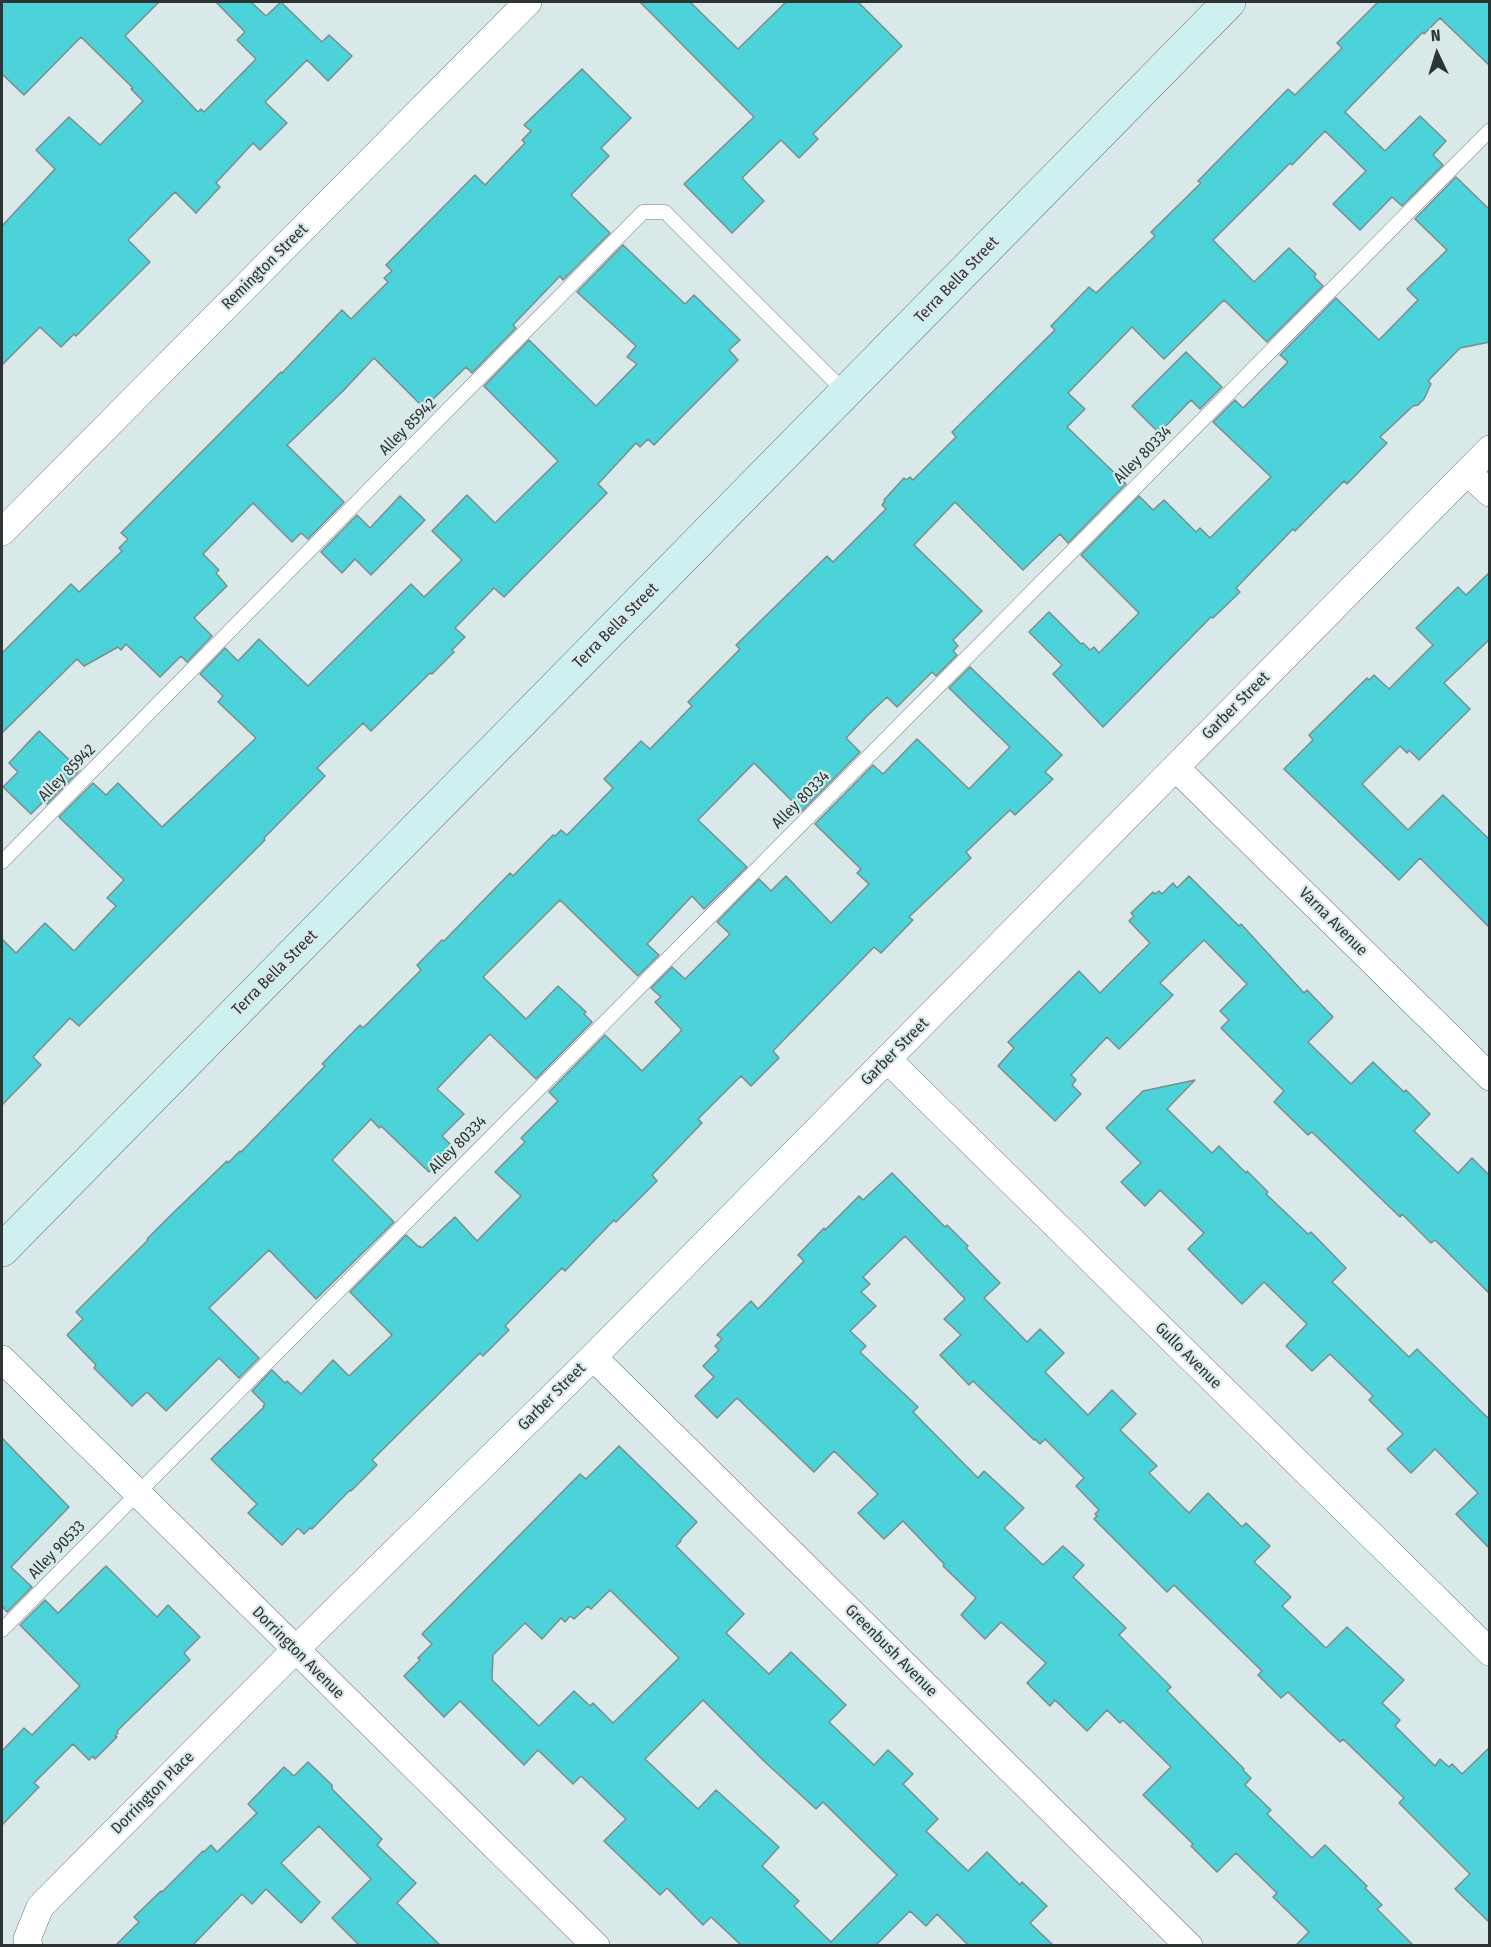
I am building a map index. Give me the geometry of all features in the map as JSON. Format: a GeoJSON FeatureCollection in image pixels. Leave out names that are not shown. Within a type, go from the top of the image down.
{"type":"FeatureCollection","features":[{"type":"Feature","properties":{"kind":"main road","name":"Terra Bella Street"},"geometry":{"type":"LineString","coordinates":[[2,1250],[1229,2]]}},
{"type":"Feature","properties":{"kind":"street","name":"Remington Street"},"geometry":{"type":"LineString","coordinates":[[2,532],[528,2]]}},
{"type":"Feature","properties":{"kind":"street","name":"Garber Street"},"geometry":{"type":"LineString","coordinates":[[295,1650],[592,1357],[1490,449]]}},
{"type":"Feature","properties":{"kind":"street"},"geometry":{"type":"LineString","coordinates":[[1467,471],[1490,493]]}},
{"type":"Feature","properties":{"kind":"street","name":"Varna Avenue"},"geometry":{"type":"LineString","coordinates":[[1176,768],[1490,1077]]}},
{"type":"Feature","properties":{"kind":"street","name":"Gullo Avenue"},"geometry":{"type":"LineString","coordinates":[[887,1059],[1490,1652]]}},
{"type":"Feature","properties":{"kind":"street","name":"Greenbush Avenue"},"geometry":{"type":"LineString","coordinates":[[592,1357],[1189,1946]]}},
{"type":"Feature","properties":{"kind":"street","name":"Dorrington Avenue"},"geometry":{"type":"LineString","coordinates":[[2,1359],[596,1946]]}},
{"type":"Feature","properties":{"kind":"street","name":"Dorrington Place"},"geometry":{"type":"LineString","coordinates":[[29,1946],[27,1939],[40,1907],[295,1650]]}},
{"type":"Feature","properties":{"kind":"lane","name":"Alley 80334"},"geometry":{"type":"LineString","coordinates":[[136,1493],[1490,130]]}},
{"type":"Feature","properties":{"kind":"lane","name":"Alley 85942"},"geometry":{"type":"LineString","coordinates":[[2,862],[644,212],[665,212],[846,393]]}},
{"type":"Feature","properties":{"kind":"lane","name":"Alley 90533"},"geometry":{"type":"LineString","coordinates":[[2,1630],[136,1493]]}},
{"type":"Feature","properties":{"kind":"building"},"geometry":{"type":"Polygon","coordinates":[[[2,2],[159,2],[125,36],[198,112],[201,109],[204,112],[256,59],[237,40],[245,32],[216,2],[251,2],[266,16],[281,2],[322,42],[329,35],[352,56],[328,81],[307,60],[265,102],[287,123],[260,150],[253,143],[216,183],[220,187],[196,213],[175,192],[128,240],[150,262],[76,336],[74,334],[61,347],[40,327],[2,365],[2,226],[55,169],[36,150],[69,117],[100,145],[143,101],[131,89],[133,88],[81,37],[24,95],[2,74],[2,2]]]}},
{"type":"Feature","properties":{"kind":"building"},"geometry":{"type":"Polygon","coordinates":[[[640,2],[690,2],[738,49],[786,2],[858,2],[902,46],[813,134],[818,139],[799,158],[781,140],[742,178],[764,201],[732,233],[684,184],[754,117],[640,2]]]}},
{"type":"Feature","properties":{"kind":"building"},"geometry":{"type":"Polygon","coordinates":[[[1378,2],[1490,2],[1490,66],[1440,18],[1424,34],[1423,32],[1345,112],[1385,151],[1420,116],[1446,141],[1433,155],[1443,165],[1402,206],[1392,197],[1360,230],[1333,204],[1366,171],[1325,131],[1292,165],[1290,163],[1213,240],[1254,282],[1289,248],[1316,274],[1314,277],[1323,286],[1267,342],[1224,300],[1164,359],[1132,327],[1068,393],[1085,409],[1067,427],[1126,484],[1068,543],[1060,534],[1023,570],[955,502],[914,545],[982,611],[953,640],[958,646],[953,651],[957,655],[936,676],[932,672],[897,707],[887,697],[867,716],[846,738],[860,752],[802,811],[754,763],[698,820],[747,867],[704,909],[692,896],[647,944],[659,955],[638,976],[560,900],[483,977],[526,1019],[558,986],[586,1012],[584,1014],[592,1022],[536,1079],[490,1034],[437,1089],[464,1114],[442,1136],[453,1147],[429,1172],[371,1119],[332,1160],[394,1222],[316,1299],[269,1250],[209,1308],[259,1358],[239,1378],[219,1358],[166,1411],[147,1392],[132,1406],[94,1368],[96,1365],[67,1335],[83,1319],[76,1312],[172,1214],[227,1161],[228,1163],[241,1152],[325,1066],[322,1064],[360,1025],[363,1028],[421,970],[417,965],[442,940],[444,941],[510,873],[513,876],[553,835],[555,836],[561,830],[567,835],[613,788],[604,779],[641,741],[650,749],[692,706],[688,702],[740,649],[736,645],[827,556],[833,562],[886,509],[882,505],[884,500],[904,478],[906,480],[910,477],[913,480],[956,437],[952,432],[1055,330],[1051,326],[1089,287],[1096,293],[1155,236],[1151,232],[1201,183],[1198,181],[1288,89],[1295,95],[1342,48],[1337,43],[1378,2]]]}},
{"type":"Feature","properties":{"kind":"building"},"geometry":{"type":"Polygon","coordinates":[[[582,69],[631,118],[601,148],[609,156],[571,195],[610,233],[563,280],[560,276],[513,325],[516,328],[472,373],[466,367],[424,408],[374,358],[287,445],[344,502],[308,539],[301,533],[292,542],[253,503],[203,554],[219,570],[216,573],[227,586],[194,618],[212,636],[187,662],[181,656],[160,677],[126,644],[121,650],[118,647],[84,666],[77,659],[2,733],[2,653],[71,584],[79,592],[122,551],[119,548],[128,539],[121,533],[342,310],[351,319],[388,282],[384,278],[392,271],[386,265],[475,175],[485,185],[525,143],[522,140],[531,131],[524,125],[582,69]]]}},
{"type":"Feature","properties":{"kind":"building"},"geometry":{"type":"Polygon","coordinates":[[[1456,177],[1490,210],[1490,342],[1460,348],[1428,381],[1431,384],[1424,399],[1418,405],[1413,406],[1380,437],[1387,443],[1347,484],[1344,481],[1295,531],[1293,529],[1236,588],[1240,592],[1213,618],[1211,617],[1103,727],[1053,674],[1062,665],[1029,632],[1049,612],[1081,644],[1083,643],[1090,650],[1094,647],[1099,653],[1139,613],[1081,555],[1139,496],[1153,510],[1164,500],[1196,532],[1200,528],[1210,538],[1271,477],[1213,422],[1235,400],[1243,408],[1288,362],[1280,355],[1336,298],[1379,340],[1418,300],[1407,289],[1447,250],[1415,219],[1456,177]]]}},
{"type":"Feature","properties":{"kind":"building"},"geometry":{"type":"Polygon","coordinates":[[[623,245],[685,304],[694,295],[740,340],[729,350],[738,360],[654,445],[648,439],[640,447],[636,443],[598,484],[607,493],[504,597],[494,588],[455,628],[465,637],[452,650],[454,652],[371,731],[363,723],[317,768],[325,776],[264,838],[265,840],[79,1026],[70,1018],[33,1057],[41,1065],[2,1105],[2,939],[16,953],[45,923],[74,951],[116,906],[107,898],[124,880],[59,817],[93,783],[106,795],[118,783],[162,827],[256,738],[218,702],[223,696],[200,674],[225,648],[238,661],[259,639],[308,686],[411,584],[424,597],[462,560],[432,531],[467,495],[495,523],[558,461],[484,386],[529,340],[596,406],[637,364],[627,357],[636,346],[577,292],[623,245]]]}},
{"type":"Feature","properties":{"kind":"building"},"geometry":{"type":"Polygon","coordinates":[[[1186,352],[1222,387],[1200,409],[1191,400],[1159,433],[1132,406],[1186,352]]]}},
{"type":"Feature","properties":{"kind":"building"},"geometry":{"type":"Polygon","coordinates":[[[400,496],[425,520],[371,575],[355,559],[342,573],[321,552],[357,515],[370,528],[400,496]]]}},
{"type":"Feature","properties":{"kind":"building"},"geometry":{"type":"Polygon","coordinates":[[[1490,572],[1490,639],[1444,683],[1470,709],[1419,760],[1409,750],[1407,753],[1400,746],[1362,784],[1408,830],[1443,795],[1490,840],[1490,928],[1420,858],[1399,880],[1284,769],[1313,740],[1309,735],[1367,678],[1369,680],[1374,675],[1389,689],[1433,645],[1416,628],[1458,587],[1466,595],[1490,572]]]}},
{"type":"Feature","properties":{"kind":"building"},"geometry":{"type":"Polygon","coordinates":[[[970,667],[1062,755],[1045,772],[1053,779],[1015,815],[1010,810],[966,852],[971,858],[909,917],[913,920],[881,953],[874,947],[773,1051],[779,1058],[751,1086],[741,1076],[698,1119],[702,1123],[652,1175],[657,1181],[616,1222],[614,1220],[565,1271],[562,1268],[505,1326],[509,1330],[483,1356],[480,1353],[372,1460],[377,1465],[351,1491],[312,1529],[310,1528],[304,1534],[298,1528],[282,1545],[248,1513],[257,1504],[211,1459],[264,1407],[265,1404],[252,1391],[272,1370],[301,1394],[333,1360],[349,1376],[392,1335],[350,1292],[406,1235],[422,1248],[455,1217],[477,1241],[521,1196],[495,1172],[525,1142],[521,1138],[558,1101],[549,1092],[605,1035],[642,1071],[682,1030],[655,1002],[661,997],[651,988],[672,967],[685,979],[730,934],[717,922],[759,879],[771,891],[786,876],[831,923],[869,884],[857,873],[861,869],[815,824],[873,765],[883,774],[917,739],[969,789],[1010,747],[949,688],[970,667]]]}},
{"type":"Feature","properties":{"kind":"building"},"geometry":{"type":"Polygon","coordinates":[[[39,731],[80,770],[47,804],[44,801],[31,814],[3,787],[18,772],[9,763],[39,731]]]}},
{"type":"Feature","properties":{"kind":"building"},"geometry":{"type":"Polygon","coordinates":[[[1189,876],[1239,926],[1241,924],[1304,993],[1307,990],[1333,1017],[1308,1042],[1351,1084],[1373,1062],[1430,1114],[1414,1131],[1458,1173],[1472,1158],[1490,1176],[1490,1294],[1435,1240],[1431,1243],[1402,1214],[1400,1217],[1312,1132],[1308,1135],[1274,1102],[1284,1091],[1221,1028],[1229,1020],[1220,1011],[1247,984],[1204,940],[1160,983],[1173,995],[1119,1049],[1107,1037],[1071,1075],[1076,1080],[1072,1085],[1081,1094],[1055,1121],[998,1066],[1014,1048],[1008,1042],[1079,971],[1100,993],[1150,943],[1129,921],[1134,916],[1131,913],[1153,892],[1155,894],[1159,891],[1162,894],[1173,883],[1177,888],[1189,876]]]}},
{"type":"Feature","properties":{"kind":"building"},"geometry":{"type":"Polygon","coordinates":[[[1195,1080],[1167,1109],[1212,1153],[1219,1146],[1246,1173],[1247,1171],[1268,1192],[1266,1194],[1308,1234],[1311,1232],[1346,1268],[1332,1282],[1409,1357],[1417,1349],[1490,1420],[1490,1549],[1456,1514],[1478,1493],[1435,1449],[1411,1473],[1387,1449],[1403,1434],[1369,1400],[1373,1396],[1330,1354],[1312,1371],[1286,1346],[1307,1324],[1264,1282],[1242,1304],[1188,1249],[1204,1233],[1160,1190],[1145,1206],[1121,1182],[1141,1163],[1106,1128],[1143,1091],[1195,1080]]]}},
{"type":"Feature","properties":{"kind":"building"},"geometry":{"type":"Polygon","coordinates":[[[892,1173],[945,1227],[947,1225],[968,1246],[966,1248],[1000,1283],[984,1298],[1027,1342],[1040,1329],[1064,1353],[1045,1372],[1088,1415],[1112,1390],[1136,1414],[1120,1430],[1157,1466],[1149,1473],[1189,1513],[1208,1493],[1242,1527],[1246,1523],[1270,1546],[1254,1562],[1291,1597],[1282,1606],[1326,1648],[1347,1627],[1404,1680],[1382,1703],[1400,1720],[1395,1726],[1435,1766],[1440,1759],[1449,1767],[1452,1764],[1462,1774],[1490,1747],[1490,1923],[1455,1889],[1470,1874],[1399,1803],[1404,1798],[1343,1739],[1340,1742],[1288,1692],[1281,1698],[1258,1675],[1262,1671],[1174,1585],[1167,1592],[1094,1519],[1099,1510],[1076,1486],[1084,1478],[1045,1439],[1040,1444],[1034,1440],[973,1381],[969,1385],[940,1355],[961,1335],[944,1319],[965,1299],[905,1236],[863,1277],[870,1284],[861,1292],[876,1306],[850,1331],[866,1346],[860,1352],[918,1407],[913,1412],[978,1478],[984,1471],[1024,1508],[1004,1528],[1043,1565],[1063,1546],[1084,1565],[1073,1577],[1126,1628],[1119,1635],[1171,1687],[1167,1691],[1244,1769],[1251,1778],[1245,1785],[1271,1810],[1267,1814],[1312,1858],[1325,1845],[1367,1886],[1365,1888],[1382,1905],[1377,1909],[1414,1946],[1295,1946],[1309,1932],[1273,1897],[1277,1893],[1236,1853],[1217,1872],[1191,1846],[1193,1844],[1143,1795],[1171,1767],[1123,1720],[1120,1723],[1107,1710],[1087,1731],[1055,1700],[1050,1706],[1027,1683],[1046,1663],[1001,1622],[985,1639],[961,1615],[976,1598],[943,1566],[944,1564],[903,1521],[884,1539],[858,1513],[878,1494],[834,1451],[814,1472],[737,1398],[717,1418],[695,1396],[714,1377],[703,1366],[719,1350],[715,1346],[722,1339],[717,1335],[751,1301],[758,1309],[804,1261],[798,1255],[824,1228],[825,1230],[859,1196],[863,1200],[892,1173]]]}},
{"type":"Feature","properties":{"kind":"building"},"geometry":{"type":"Polygon","coordinates":[[[2,1438],[69,1507],[11,1567],[32,1587],[7,1612],[2,1606],[2,1438]]]}},
{"type":"Feature","properties":{"kind":"building"},"geometry":{"type":"Polygon","coordinates":[[[619,1446],[697,1522],[676,1546],[744,1614],[726,1633],[769,1674],[791,1652],[846,1705],[829,1722],[874,1765],[888,1750],[913,1774],[903,1784],[938,1819],[926,1831],[968,1871],[987,1852],[1020,1885],[1022,1882],[1047,1906],[1030,1923],[1054,1946],[969,1946],[937,1914],[926,1926],[910,1911],[875,1946],[742,1946],[711,1917],[703,1925],[667,1888],[660,1895],[604,1841],[626,1819],[581,1776],[573,1784],[538,1750],[524,1765],[460,1701],[444,1717],[404,1676],[432,1644],[422,1634],[580,1474],[586,1479],[619,1446]],[[610,1590],[591,1609],[588,1606],[574,1619],[570,1616],[565,1622],[561,1618],[542,1639],[525,1623],[493,1655],[492,1680],[539,1726],[574,1691],[590,1706],[593,1703],[613,1723],[679,1658],[610,1590]],[[703,1700],[645,1759],[698,1809],[716,1790],[779,1847],[762,1866],[799,1901],[794,1906],[831,1942],[897,1875],[823,1802],[816,1809],[703,1700]]]}},
{"type":"Feature","properties":{"kind":"building"},"geometry":{"type":"Polygon","coordinates":[[[106,1566],[157,1617],[168,1605],[200,1637],[184,1653],[190,1660],[117,1731],[115,1736],[117,1737],[95,1759],[93,1756],[89,1760],[73,1744],[34,1783],[39,1787],[2,1825],[2,1751],[24,1728],[32,1735],[80,1686],[20,1625],[45,1600],[58,1613],[106,1566]]]}},
{"type":"Feature","properties":{"kind":"building"},"geometry":{"type":"Polygon","coordinates":[[[308,1762],[382,1839],[377,1845],[416,1883],[397,1903],[441,1946],[360,1946],[332,1918],[371,1879],[319,1826],[281,1863],[320,1902],[301,1923],[266,1889],[252,1904],[242,1894],[192,1946],[115,1946],[139,1922],[134,1917],[203,1851],[211,1845],[217,1852],[257,1813],[248,1804],[284,1767],[294,1776],[308,1762]]]}}]}
